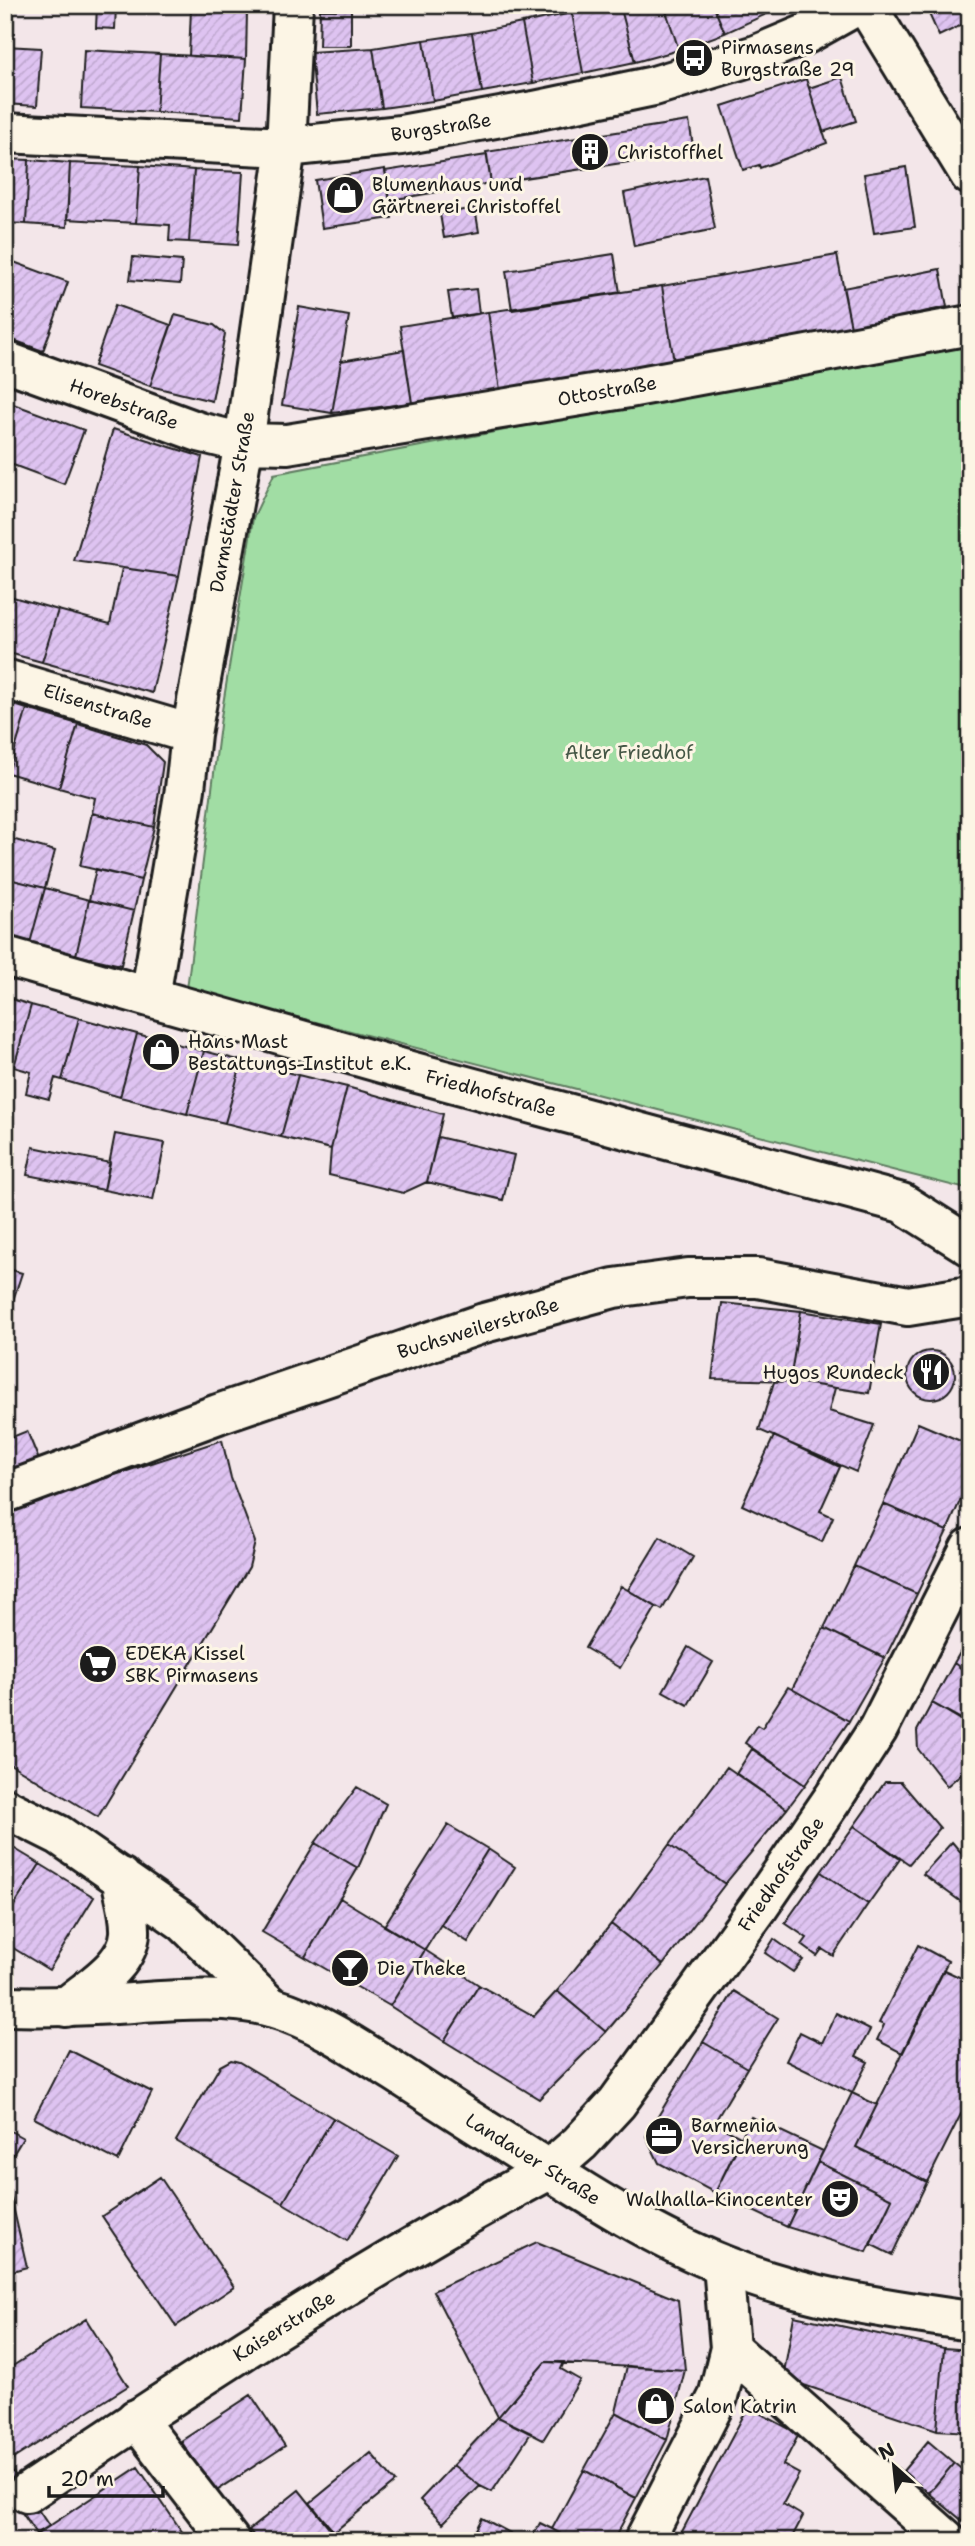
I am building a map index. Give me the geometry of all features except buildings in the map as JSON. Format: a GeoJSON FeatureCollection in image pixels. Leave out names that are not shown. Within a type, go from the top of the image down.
{"type":"FeatureCollection","features":[{"type":"Feature","properties":{"kind":"street","name":"Darmstädter Straße"},"geometry":{"type":"LineString","coordinates":[[150,997],[185,789],[191,734],[244,443],[286,147],[293,5]]}},
{"type":"Feature","properties":{"kind":"street","name":"Burgstraße"},"geometry":{"type":"LineString","coordinates":[[5,133],[286,147],[401,135],[654,86],[755,55],[806,34],[858,5]]}},
{"type":"Feature","properties":{"kind":"street"},"geometry":{"type":"LineString","coordinates":[[866,5],[970,175]]}},
{"type":"Feature","properties":{"kind":"street","name":"Ottostraße"},"geometry":{"type":"LineString","coordinates":[[244,443],[287,444],[629,388],[970,326]]}},
{"type":"Feature","properties":{"kind":"street","name":"Horebstraße"},"geometry":{"type":"LineString","coordinates":[[5,361],[199,432],[244,443]]}},
{"type":"Feature","properties":{"kind":"street","name":"Elisenstraße"},"geometry":{"type":"LineString","coordinates":[[5,679],[191,734]]}},
{"type":"Feature","properties":{"kind":"street","name":"Friedhofstraße"},"geometry":{"type":"LineString","coordinates":[[5,956],[424,1075],[902,1203],[970,1246]]}},
{"type":"Feature","properties":{"kind":"street","name":"Buchsweilerstraße"},"geometry":{"type":"LineString","coordinates":[[5,1493],[218,1414],[484,1323],[614,1288],[688,1278],[758,1278],[908,1306],[970,1296]]}},
{"type":"Feature","properties":{"kind":"street","name":"Friedhofstraße"},"geometry":{"type":"LineString","coordinates":[[548,2170],[580,2143],[617,2103],[827,1808],[877,1729],[970,1548]]}},
{"type":"Feature","properties":{"kind":"street","name":"Landauer Straße"},"geometry":{"type":"LineString","coordinates":[[5,1808],[59,1835],[184,1922],[271,2007]]}},
{"type":"Feature","properties":{"kind":"street"},"geometry":{"type":"LineString","coordinates":[[66,2007],[117,1964],[125,1952],[130,1927],[121,1877]]}},
{"type":"Feature","properties":{"kind":"street","name":"Landauer Straße"},"geometry":{"type":"LineString","coordinates":[[5,2006],[66,2007],[184,2000],[226,2001],[271,2007],[299,2016],[339,2036],[548,2170],[640,2225],[723,2265],[808,2292],[872,2308],[970,2321]]}},
{"type":"Feature","properties":{"kind":"street","name":"Kaiserstraße"},"geometry":{"type":"LineString","coordinates":[[16,2502],[136,2419],[353,2283],[471,2211],[548,2170]]}},
{"type":"Feature","properties":{"kind":"street"},"geometry":{"type":"LineString","coordinates":[[644,2541],[718,2397],[730,2348],[723,2265]]}},
{"type":"Feature","properties":{"kind":"street"},"geometry":{"type":"LineString","coordinates":[[730,2348],[948,2541]]}},
{"type":"Feature","properties":{"kind":"street"},"geometry":{"type":"LineString","coordinates":[[136,2419],[230,2541]]}},
{"type":"Feature","properties":{"kind":"green space","name":"Alter Friedhof"},"geometry":{"type":"Polygon","coordinates":[[[970,341],[970,1190],[187,989],[221,717],[253,518],[274,474],[970,341]]]}},
{"type":"Feature","properties":{"kind":"place","name":"Pirmasens Burgstraße 29"},"geometry":{"type":"Point","coordinates":[694,58]}},
{"type":"Feature","properties":{"kind":"place","name":"Christoffhel"},"geometry":{"type":"Point","coordinates":[590,152]}},
{"type":"Feature","properties":{"kind":"place","name":"Blumenhaus und Gärtnerei Christoffel"},"geometry":{"type":"Point","coordinates":[345,195]}},
{"type":"Feature","properties":{"kind":"place","name":"Hans Mast Bestattungs-Institut e.K."},"geometry":{"type":"Point","coordinates":[161,1052]}},
{"type":"Feature","properties":{"kind":"place","name":"Hugos Rundeck"},"geometry":{"type":"Point","coordinates":[931,1372]}},
{"type":"Feature","properties":{"kind":"place","name":"EDEKA Kissel SBK Pirmasens"},"geometry":{"type":"Point","coordinates":[98,1664]}},
{"type":"Feature","properties":{"kind":"place","name":"Die Theke"},"geometry":{"type":"Point","coordinates":[350,1968]}},
{"type":"Feature","properties":{"kind":"place","name":"Barmenia Versicherung"},"geometry":{"type":"Point","coordinates":[664,2136]}},
{"type":"Feature","properties":{"kind":"place","name":"Walhalla-Kinocenter"},"geometry":{"type":"Point","coordinates":[840,2199]}},
{"type":"Feature","properties":{"kind":"place","name":"Salon Katrin"},"geometry":{"type":"Point","coordinates":[656,2406]}}]}
